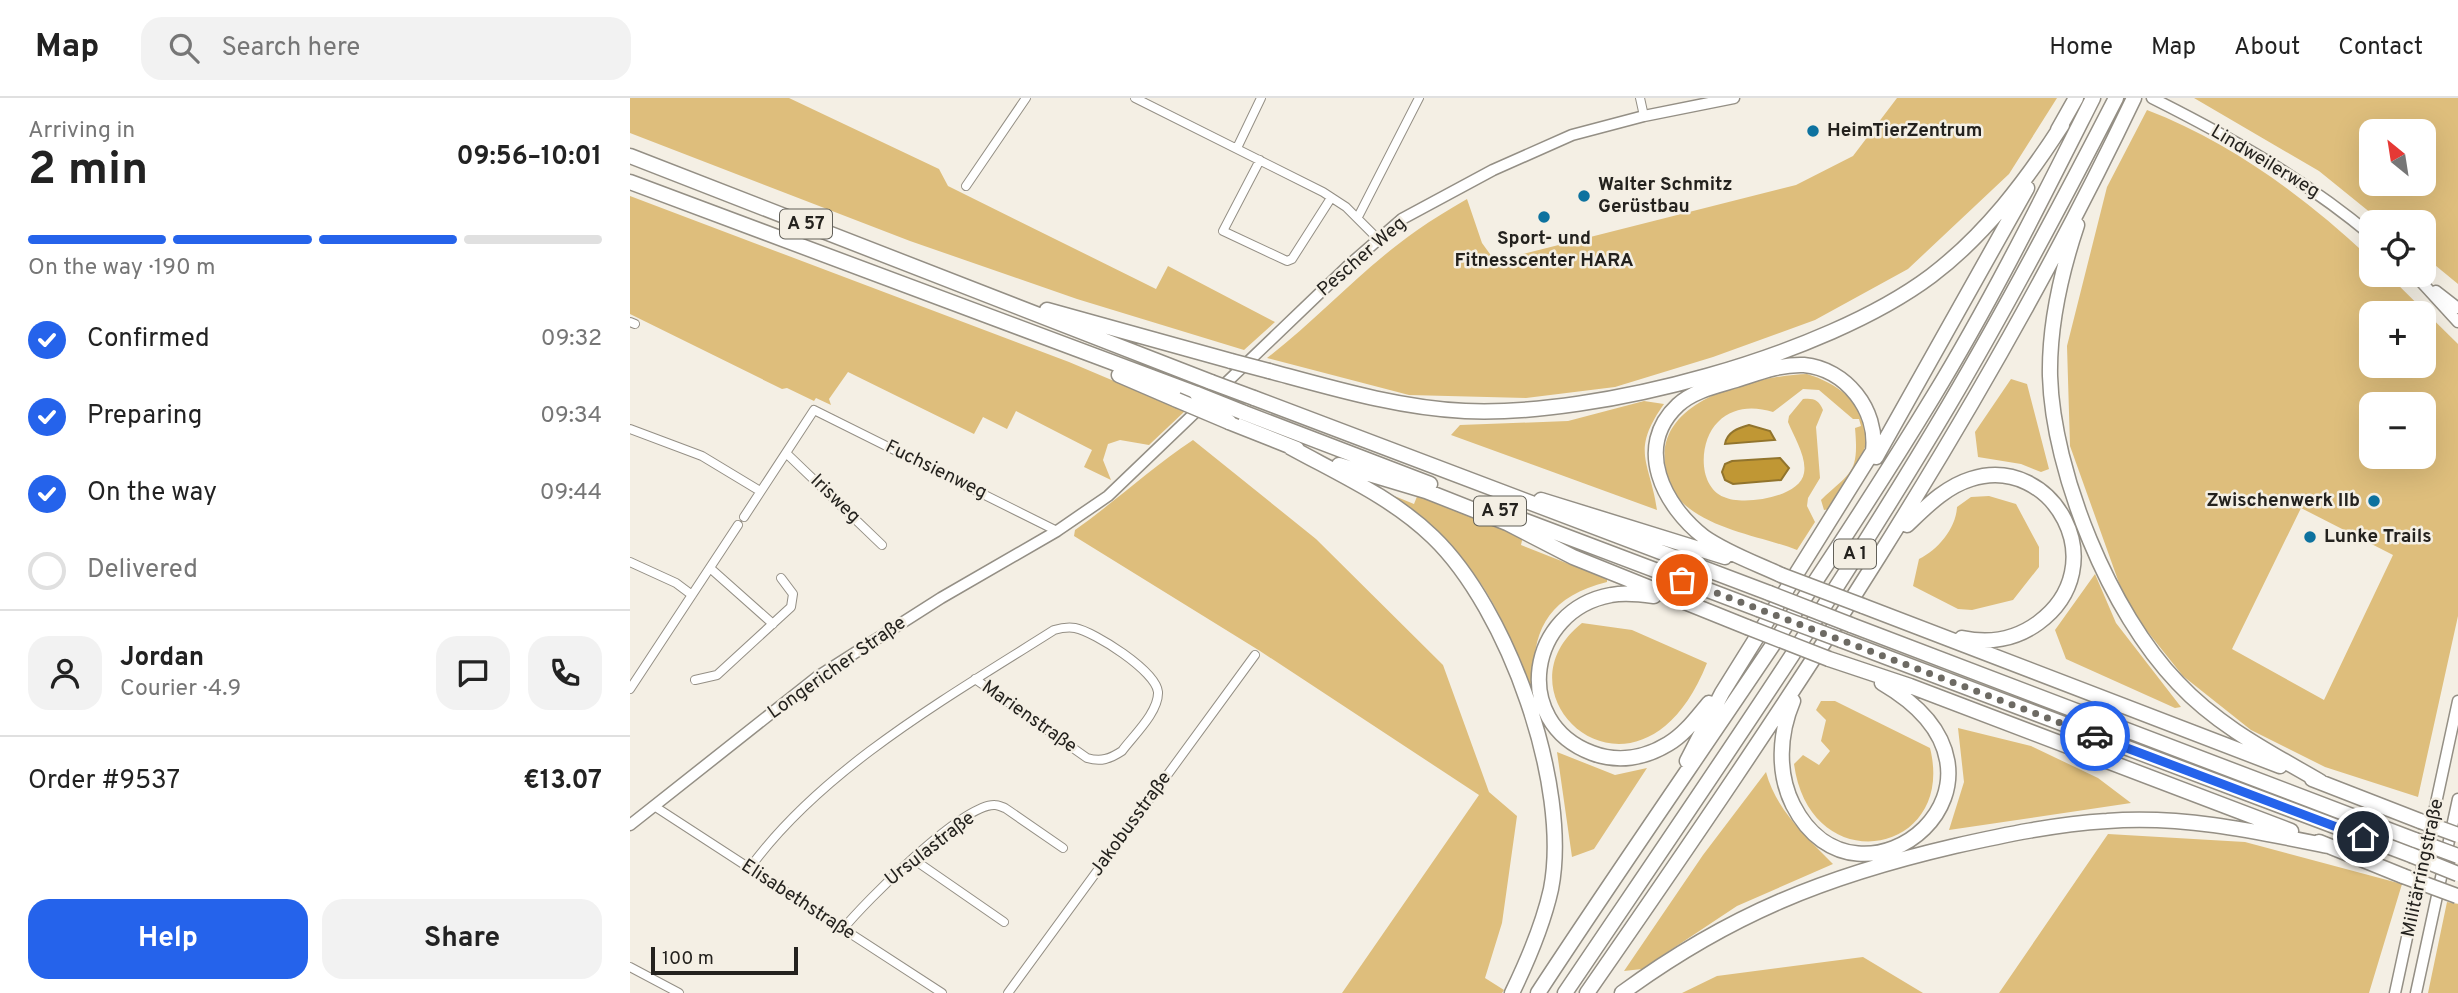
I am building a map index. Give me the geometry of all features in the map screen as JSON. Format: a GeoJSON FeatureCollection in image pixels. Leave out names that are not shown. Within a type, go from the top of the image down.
{"type":"FeatureCollection","features":[{"type":"Feature","properties":{"kind":"highway"},"geometry":{"type":"LineString","coordinates":[[1804,564],[1866,475],[2076,98]]}},
{"type":"Feature","properties":{"kind":"highway","name":"A 1"},"geometry":{"type":"LineString","coordinates":[[1538,993],[1739,697],[1933,396],[2030,224],[2093,98]]}},
{"type":"Feature","properties":{"kind":"highway","name":"A 1"},"geometry":{"type":"LineString","coordinates":[[1564,993],[1755,711],[1949,405],[2069,190],[2116,98]]}},
{"type":"Feature","properties":{"kind":"highway"},"geometry":{"type":"LineString","coordinates":[[1587,993],[1808,670],[1891,541],[1969,412],[2094,180],[2134,98]]}},
{"type":"Feature","properties":{"kind":"highway"},"geometry":{"type":"LineString","coordinates":[[982,292],[1269,371],[1404,403],[1464,411],[1563,407],[1609,399],[1706,374],[1857,322],[1932,274],[2002,208],[2030,174],[2062,125]]}},
{"type":"Feature","properties":{"kind":"highway","name":"A 57"},"geometry":{"type":"LineString","coordinates":[[630,156],[1211,382],[2458,856]]}},
{"type":"Feature","properties":{"kind":"highway"},"geometry":{"type":"LineString","coordinates":[[2094,180],[2063,270],[2054,317],[2050,372],[2057,434],[2090,538],[2128,619],[2154,657],[2179,685],[2244,737],[2321,782]]}},
{"type":"Feature","properties":{"kind":"highway","name":"A 57"},"geometry":{"type":"LineString","coordinates":[[630,182],[1197,394],[2458,874]]}},
{"type":"Feature","properties":{"kind":"highway"},"geometry":{"type":"LineString","coordinates":[[1086,354],[1112,372],[1229,422],[1371,478],[1426,491],[1507,523],[1573,557],[1694,608],[1829,659],[1910,686],[2457,897]]}},
{"type":"Feature","properties":{"kind":"highway"},"geometry":{"type":"LineString","coordinates":[[1656,817],[1722,693],[1873,451],[1872,421],[1864,403],[1839,378],[1804,365],[1769,369],[1691,396],[1678,405],[1663,422],[1657,439],[1656,470],[1660,485],[1670,502],[1702,535],[1781,575]]}},
{"type":"Feature","properties":{"kind":"highway"},"geometry":{"type":"LineString","coordinates":[[1290,447],[1382,498],[1434,537],[1483,601],[1515,666],[1543,763],[1554,844],[1551,887],[1541,925],[1512,993]]}},
{"type":"Feature","properties":{"kind":"highway"},"geometry":{"type":"LineString","coordinates":[[1891,541],[1947,490],[1972,479],[1991,475],[2028,483],[2046,495],[2069,525],[2075,544],[2069,586],[2061,602],[2027,631],[1989,641],[1918,628]]}},
{"type":"Feature","properties":{"kind":"highway"},"geometry":{"type":"LineString","coordinates":[[1492,488],[1557,504],[1781,575],[2458,835]]}},
{"type":"Feature","properties":{"kind":"highway"},"geometry":{"type":"LineString","coordinates":[[1694,608],[1656,597],[1612,594],[1575,609],[1561,621],[1545,647],[1539,681],[1548,715],[1562,735],[1580,748],[1599,756],[1619,759],[1645,755],[1668,744],[1690,724],[1752,646]]}},
{"type":"Feature","properties":{"kind":"highway"},"geometry":{"type":"LineString","coordinates":[[1808,670],[1784,726],[1782,762],[1790,798],[1808,827],[1822,839],[1838,849],[1873,853],[1913,840],[1927,827],[1945,796],[1947,761],[1942,743],[1925,713],[1905,696],[1863,671]]}},
{"type":"Feature","properties":{"kind":"highway"},"geometry":{"type":"LineString","coordinates":[[1622,993],[1700,940],[1771,903],[1819,883],[1916,855],[2007,834],[2107,820],[2173,821],[2241,828],[2328,846]]}},
{"type":"Feature","properties":{"kind":"street"},"geometry":{"type":"LineString","coordinates":[[966,186],[1026,98]]}},
{"type":"Feature","properties":{"kind":"street"},"geometry":{"type":"LineString","coordinates":[[1135,98],[1331,198],[1358,217],[1378,239]]}},
{"type":"Feature","properties":{"kind":"street"},"geometry":{"type":"LineString","coordinates":[[1237,148],[1261,98]]}},
{"type":"Feature","properties":{"kind":"street"},"geometry":{"type":"LineString","coordinates":[[1358,217],[1419,98]]}},
{"type":"Feature","properties":{"kind":"street"},"geometry":{"type":"LineString","coordinates":[[1640,98],[1644,116]]}},
{"type":"Feature","properties":{"kind":"street","name":"Pescher Weg"},"geometry":{"type":"LineString","coordinates":[[1057,531],[1108,496],[1378,239],[1420,208],[1493,170],[1572,135],[1644,116],[1734,98]]}},
{"type":"Feature","properties":{"kind":"street","name":"Lindweilerweg"},"geometry":{"type":"LineString","coordinates":[[2152,98],[2270,161],[2316,191],[2359,225]]}},
{"type":"Feature","properties":{"kind":"street"},"geometry":{"type":"LineString","coordinates":[[1260,160],[1223,231],[1287,261],[1292,260],[1331,198]]}},
{"type":"Feature","properties":{"kind":"street"},"geometry":{"type":"LineString","coordinates":[[2426,287],[2458,322]]}},
{"type":"Feature","properties":{"kind":"street"},"geometry":{"type":"LineString","coordinates":[[2431,287],[2458,308]]}},
{"type":"Feature","properties":{"kind":"street","name":"Fuchsienweg"},"geometry":{"type":"LineString","coordinates":[[786,453],[814,410],[1057,531]]}},
{"type":"Feature","properties":{"kind":"street"},"geometry":{"type":"LineString","coordinates":[[630,429],[702,456],[760,491]]}},
{"type":"Feature","properties":{"kind":"street"},"geometry":{"type":"LineString","coordinates":[[630,689],[786,453]]}},
{"type":"Feature","properties":{"kind":"street","name":"Irisweg"},"geometry":{"type":"LineString","coordinates":[[786,453],[882,545]]}},
{"type":"Feature","properties":{"kind":"street","name":"Longericher Straße"},"geometry":{"type":"LineString","coordinates":[[633,820],[817,677],[941,598],[1057,531]]}},
{"type":"Feature","properties":{"kind":"street"},"geometry":{"type":"LineString","coordinates":[[630,562],[669,580],[692,595]]}},
{"type":"Feature","properties":{"kind":"street"},"geometry":{"type":"LineString","coordinates":[[710,568],[774,624]]}},
{"type":"Feature","properties":{"kind":"street"},"geometry":{"type":"LineString","coordinates":[[695,680],[717,675],[791,607],[793,594],[781,578]]}},
{"type":"Feature","properties":{"kind":"street","name":"Marienstraße"},"geometry":{"type":"LineString","coordinates":[[750,869],[795,812],[860,761],[975,679],[1054,630],[1076,628],[1150,675],[1156,686],[1157,700],[1122,751],[1113,757],[1097,761],[1087,758],[975,679]]}},
{"type":"Feature","properties":{"kind":"street","name":"Jakobusstraße"},"geometry":{"type":"LineString","coordinates":[[1008,993],[1255,655]]}},
{"type":"Feature","properties":{"kind":"street","name":"Militärringstraße"},"geometry":{"type":"LineString","coordinates":[[2395,993],[2458,701]]}},
{"type":"Feature","properties":{"kind":"street","name":"Militärringstraße"},"geometry":{"type":"LineString","coordinates":[[2416,993],[2458,799]]}},
{"type":"Feature","properties":{"kind":"street","name":"Ursulastraße"},"geometry":{"type":"LineString","coordinates":[[843,929],[881,887],[913,859],[961,821],[995,804],[1063,848]]}},
{"type":"Feature","properties":{"kind":"street","name":"Elisabethstraße"},"geometry":{"type":"LineString","coordinates":[[654,806],[942,993]]}},
{"type":"Feature","properties":{"kind":"street"},"geometry":{"type":"LineString","coordinates":[[913,859],[1004,922]]}},
{"type":"Feature","properties":{"kind":"street"},"geometry":{"type":"LineString","coordinates":[[630,967],[679,993]]}},
{"type":"Feature","properties":{"kind":"shaded area"},"geometry":{"type":"Polygon","coordinates":[[[630,98],[789,98],[939,169],[948,186],[1156,289],[1168,266],[1275,322],[1244,350],[1077,299],[910,241],[630,133],[630,98]]]}},
{"type":"Feature","properties":{"kind":"shaded area"},"geometry":{"type":"Polygon","coordinates":[[[1897,98],[2057,98],[2009,174],[1908,269],[1815,320],[1713,357],[1615,387],[1526,398],[1409,395],[1267,358],[1397,245],[1467,199],[1482,243],[1495,261],[1796,185],[1853,156],[1897,98]]]}},
{"type":"Feature","properties":{"kind":"shaded area"},"geometry":{"type":"Polygon","coordinates":[[[2194,98],[2458,98],[2458,284],[2436,266],[2436,210],[2367,210],[2319,171],[2194,98]]]}},
{"type":"Feature","properties":{"kind":"shaded area"},"geometry":{"type":"Polygon","coordinates":[[[2147,110],[2238,155],[2320,214],[2359,248],[2359,287],[2400,287],[2414,301],[2359,301],[2359,378],[2436,378],[2436,322],[2458,344],[2458,616],[2418,797],[2325,767],[2251,730],[2183,676],[2135,616],[2119,583],[2070,446],[2067,346],[2107,187],[2147,110]],[[2301,508],[2232,649],[2324,700],[2393,555],[2301,508]]]}},
{"type":"Feature","properties":{"kind":"shaded area"},"geometry":{"type":"Polygon","coordinates":[[[630,196],[1069,362],[1185,411],[1149,445],[1120,440],[1108,444],[1103,460],[1111,480],[1084,467],[1092,450],[1016,411],[1007,429],[983,417],[974,434],[848,372],[829,399],[831,405],[816,398],[814,401],[787,388],[782,389],[630,314],[630,196]]]}},
{"type":"Feature","properties":{"kind":"shaded area"},"geometry":{"type":"Polygon","coordinates":[[[1807,374],[1842,391],[1860,410],[1865,421],[1867,434],[1862,455],[1850,480],[1830,509],[1824,510],[1821,500],[1851,470],[1856,454],[1855,428],[1861,426],[1859,419],[1853,419],[1819,390],[1803,389],[1773,412],[1744,409],[1730,413],[1712,430],[1704,451],[1705,473],[1709,483],[1724,497],[1744,501],[1782,494],[1800,482],[1804,473],[1802,454],[1788,422],[1789,416],[1803,399],[1818,402],[1823,410],[1816,427],[1820,478],[1808,498],[1807,506],[1815,522],[1797,550],[1725,527],[1697,514],[1685,505],[1671,486],[1665,463],[1667,440],[1677,422],[1694,406],[1715,394],[1763,379],[1807,374]]]}},
{"type":"Feature","properties":{"kind":"shaded area"},"geometry":{"type":"Polygon","coordinates":[[[2011,379],[2027,384],[2049,469],[2041,472],[2021,464],[1978,457],[1975,432],[2011,379]]]}},
{"type":"Feature","properties":{"kind":"shaded area"},"geometry":{"type":"Polygon","coordinates":[[[1644,401],[1664,404],[1654,420],[1645,446],[1657,510],[1451,435],[1460,425],[1568,421],[1644,401]]]}},
{"type":"Feature","properties":{"kind":"shaded area"},"geometry":{"type":"Polygon","coordinates":[[[1749,425],[1770,431],[1775,440],[1725,444],[1737,429],[1749,425]]]}},
{"type":"Feature","properties":{"kind":"shaded area"},"geometry":{"type":"Polygon","coordinates":[[[1193,440],[1316,539],[1443,665],[1489,792],[1517,816],[1502,923],[1485,978],[1504,990],[1502,993],[1342,993],[1479,795],[1260,651],[1074,536],[1075,530],[1193,440]]]}},
{"type":"Feature","properties":{"kind":"shaded area"},"geometry":{"type":"Polygon","coordinates":[[[1780,458],[1789,468],[1781,480],[1733,484],[1725,480],[1722,472],[1725,464],[1732,461],[1780,458]]]}},
{"type":"Feature","properties":{"kind":"shaded area"},"geometry":{"type":"Polygon","coordinates":[[[1418,494],[1523,536],[1521,545],[1607,579],[1607,582],[1568,598],[1555,609],[1545,623],[1538,638],[1535,656],[1535,698],[1532,699],[1503,623],[1483,587],[1450,548],[1388,496],[1392,495],[1414,504],[1418,494]]]}},
{"type":"Feature","properties":{"kind":"shaded area"},"geometry":{"type":"Polygon","coordinates":[[[1989,496],[2016,504],[2039,547],[2039,567],[2013,600],[1972,610],[1958,609],[1913,586],[1919,559],[1945,538],[1957,507],[1971,497],[1989,496]]]}},
{"type":"Feature","properties":{"kind":"shaded area"},"geometry":{"type":"Polygon","coordinates":[[[2095,574],[2116,623],[2181,707],[2175,708],[2066,659],[2055,630],[2095,574]]]}},
{"type":"Feature","properties":{"kind":"shaded area"},"geometry":{"type":"Polygon","coordinates":[[[1582,623],[1632,630],[1707,663],[1679,713],[1646,738],[1613,744],[1584,734],[1563,712],[1552,684],[1558,653],[1582,623]]]}},
{"type":"Feature","properties":{"kind":"shaded area"},"geometry":{"type":"Polygon","coordinates":[[[1821,701],[1835,701],[1930,748],[1933,785],[1922,813],[1903,832],[1878,841],[1851,839],[1826,826],[1806,802],[1794,764],[1803,755],[1819,765],[1830,751],[1821,741],[1826,720],[1816,710],[1821,701]]]}},
{"type":"Feature","properties":{"kind":"shaded area"},"geometry":{"type":"Polygon","coordinates":[[[1958,728],[2031,746],[2098,778],[2131,803],[1949,830],[1964,782],[1958,728]]]}},
{"type":"Feature","properties":{"kind":"shaded area"},"geometry":{"type":"Polygon","coordinates":[[[1557,752],[1615,775],[1647,768],[1594,849],[1572,857],[1557,752]]]}},
{"type":"Feature","properties":{"kind":"shaded area"},"geometry":{"type":"Polygon","coordinates":[[[1766,772],[1784,810],[1833,864],[1737,906],[1642,969],[1624,971],[1703,855],[1766,772]]]}},
{"type":"Feature","properties":{"kind":"shaded area"},"geometry":{"type":"Polygon","coordinates":[[[2108,834],[2245,842],[2402,884],[2369,993],[1999,993],[2108,834]]]}},
{"type":"Feature","properties":{"kind":"shaded area"},"geometry":{"type":"Polygon","coordinates":[[[2447,902],[2458,904],[2458,993],[2428,993],[2447,902]]]}},
{"type":"Feature","properties":{"kind":"shaded area"},"geometry":{"type":"Polygon","coordinates":[[[1863,957],[1923,993],[1682,993],[1717,976],[1863,957]]]}},
{"type":"Feature","properties":{"kind":"way so far"},"geometry":{"type":"LineString","coordinates":[[1682,580],[2095,736]]}},
{"type":"Feature","properties":{"kind":"place","name":"HeimTierZentrum"},"geometry":{"type":"Point","coordinates":[1813,131]}},
{"type":"Feature","properties":{"kind":"place","name":"Walter Schmitz Gerüstbau"},"geometry":{"type":"Point","coordinates":[1584,196]}},
{"type":"Feature","properties":{"kind":"place","name":"Sport- und Fitnesscenter HARA"},"geometry":{"type":"Point","coordinates":[1544,217]}},
{"type":"Feature","properties":{"kind":"place","name":"Zwischenwerk IIb"},"geometry":{"type":"Point","coordinates":[2374,501]}},
{"type":"Feature","properties":{"kind":"place","name":"Lunke Trails"},"geometry":{"type":"Point","coordinates":[2310,537]}},
{"type":"Feature","properties":{"kind":"route"},"geometry":{"type":"LineString","coordinates":[[2095,736],[2363,837]]}}]}
